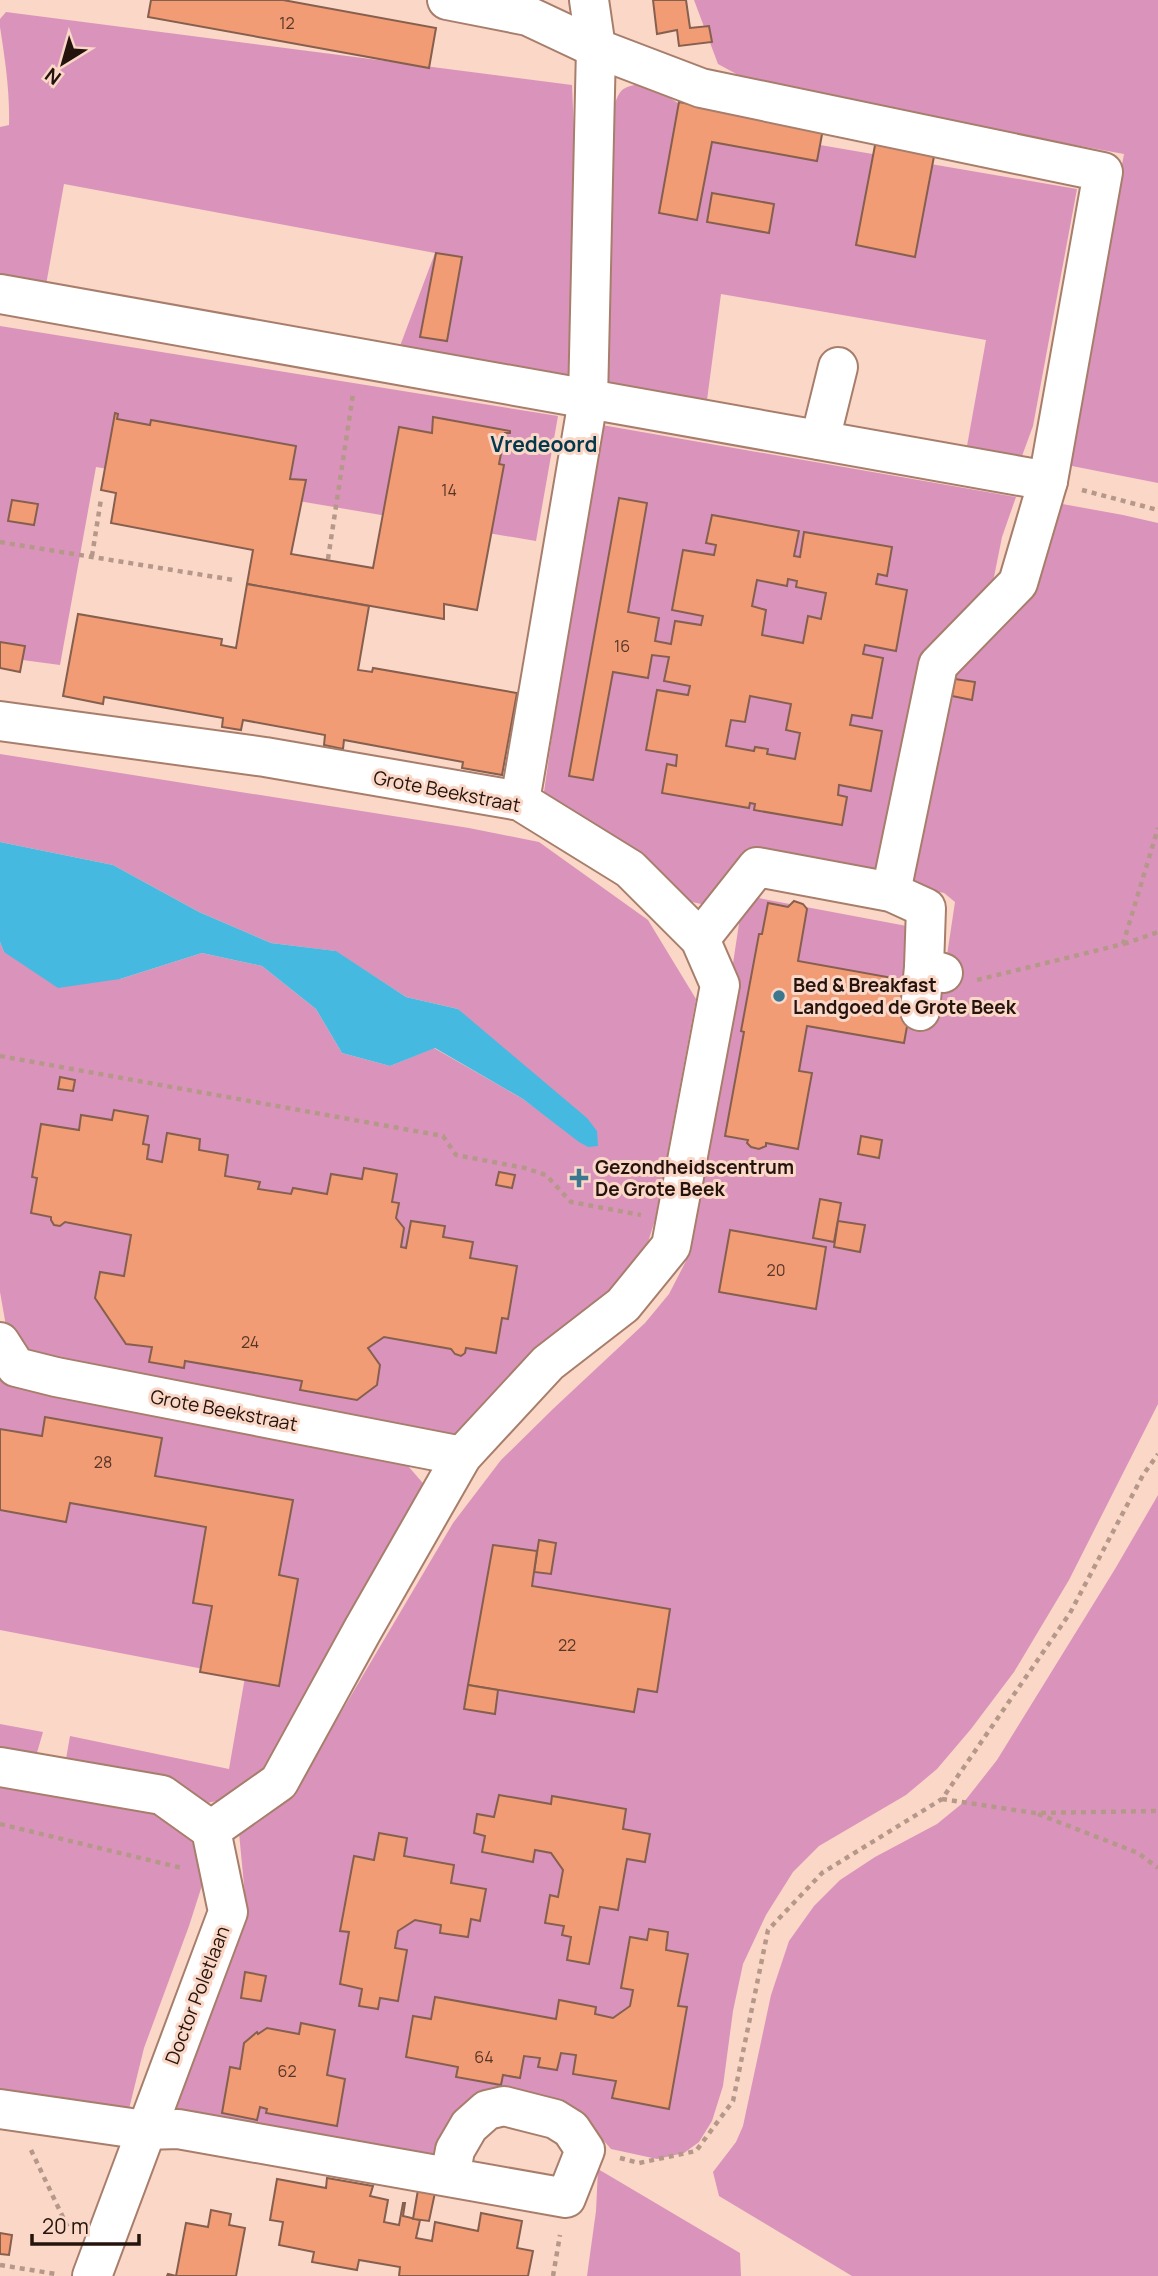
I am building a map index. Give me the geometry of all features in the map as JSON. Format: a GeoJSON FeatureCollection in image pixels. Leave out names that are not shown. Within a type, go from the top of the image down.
{"type":"FeatureCollection","features":[{"type":"Feature","properties":{"kind":"lane"},"geometry":{"type":"LineString","coordinates":[[447,0],[528,16],[596,48],[701,88],[1103,172],[1048,481],[1018,583],[938,665],[891,892]]}},
{"type":"Feature","properties":{"kind":"lane"},"geometry":{"type":"LineString","coordinates":[[520,801],[588,400],[596,48],[589,0]]}},
{"type":"Feature","properties":{"kind":"lane"},"geometry":{"type":"LineString","coordinates":[[0,295],[1048,481]]}},
{"type":"Feature","properties":{"kind":"lane"},"geometry":{"type":"LineString","coordinates":[[820,440],[838,367]]}},
{"type":"Feature","properties":{"kind":"lane","name":"Grote Beekstraat"},"geometry":{"type":"LineString","coordinates":[[0,720],[265,757],[520,801],[630,869],[700,939],[720,985],[671,1246],[623,1305],[548,1363],[461,1456],[279,1782],[211,1830]]}},
{"type":"Feature","properties":{"kind":"lane"},"geometry":{"type":"LineString","coordinates":[[700,939],[757,867],[891,892],[926,908],[934,970],[920,1011]]}},
{"type":"Feature","properties":{"kind":"lane","name":"Grote Beekstraat"},"geometry":{"type":"LineString","coordinates":[[0,1342],[16,1367],[461,1456]]}},
{"type":"Feature","properties":{"kind":"lane"},"geometry":{"type":"LineString","coordinates":[[0,1767],[162,1795],[211,1830]]}},
{"type":"Feature","properties":{"kind":"lane","name":"Doctor Poletlaan"},"geometry":{"type":"LineString","coordinates":[[94,2269],[228,1912],[211,1830]]}},
{"type":"Feature","properties":{"kind":"lane"},"geometry":{"type":"LineString","coordinates":[[6,2110],[145,2130],[178,2129],[566,2198],[585,2150],[571,2129],[555,2119],[504,2106],[487,2110],[469,2126],[455,2150],[450,2177]]}},
{"type":"Feature","properties":{"kind":"path"},"geometry":{"type":"LineString","coordinates":[[328,559],[359,359]]}},
{"type":"Feature","properties":{"kind":"path"},"geometry":{"type":"LineString","coordinates":[[1048,481],[1158,510]]}},
{"type":"Feature","properties":{"kind":"path"},"geometry":{"type":"LineString","coordinates":[[92,556],[102,499]]}},
{"type":"Feature","properties":{"kind":"path"},"geometry":{"type":"LineString","coordinates":[[0,542],[234,580]]}},
{"type":"Feature","properties":{"kind":"path"},"geometry":{"type":"LineString","coordinates":[[1124,944],[1158,828]]}},
{"type":"Feature","properties":{"kind":"path"},"geometry":{"type":"LineString","coordinates":[[934,970],[971,982],[1061,961],[1158,932]]}},
{"type":"Feature","properties":{"kind":"path"},"geometry":{"type":"LineString","coordinates":[[0,1056],[443,1136],[456,1155],[525,1168],[547,1175],[571,1202],[676,1221]]}},
{"type":"Feature","properties":{"kind":"path"},"geometry":{"type":"LineString","coordinates":[[585,2150],[639,2163],[696,2151],[733,2101],[768,1930],[822,1873],[942,1798],[1070,1613],[1143,1475],[1158,1454]]}},
{"type":"Feature","properties":{"kind":"path"},"geometry":{"type":"LineString","coordinates":[[942,1798],[1035,1812],[1158,1811]]}},
{"type":"Feature","properties":{"kind":"path"},"geometry":{"type":"LineString","coordinates":[[1035,1812],[1138,1853],[1158,1868]]}},
{"type":"Feature","properties":{"kind":"path"},"geometry":{"type":"LineString","coordinates":[[0,1824],[221,1877]]}},
{"type":"Feature","properties":{"kind":"path"},"geometry":{"type":"LineString","coordinates":[[0,2266],[66,2275],[94,2269],[78,2248],[6,2110]]}},
{"type":"Feature","properties":{"kind":"shaded area"},"geometry":{"type":"Polygon","coordinates":[[[694,0],[1158,0],[1158,483],[1072,466],[1068,450],[1124,154],[787,92],[740,76],[718,64],[694,0]]]}},
{"type":"Feature","properties":{"kind":"shaded area"},"geometry":{"type":"Polygon","coordinates":[[[6,12],[572,85],[578,227],[569,376],[400,346],[435,253],[64,184],[46,285],[0,277],[0,127],[9,125],[9,113],[0,19],[6,12]]]}},
{"type":"Feature","properties":{"kind":"shaded area"},"geometry":{"type":"Polygon","coordinates":[[[646,83],[705,120],[744,132],[1077,189],[1033,426],[1022,456],[967,446],[986,340],[721,294],[707,400],[608,383],[613,110],[620,92],[646,83]]]}},
{"type":"Feature","properties":{"kind":"shaded area"},"geometry":{"type":"Polygon","coordinates":[[[0,326],[558,416],[536,541],[96,467],[60,665],[0,657],[0,326]]]}},
{"type":"Feature","properties":{"kind":"shaded area"},"geometry":{"type":"Polygon","coordinates":[[[596,424],[1016,497],[1002,537],[993,582],[966,614],[885,882],[763,858],[717,898],[701,904],[675,898],[544,792],[596,424]]]}},
{"type":"Feature","properties":{"kind":"shaded area"},"geometry":{"type":"Polygon","coordinates":[[[1057,503],[1158,523],[1158,1404],[1069,1580],[1014,1672],[937,1769],[906,1795],[819,1846],[793,1872],[766,1915],[743,1964],[733,2011],[723,2086],[712,2121],[699,2142],[684,2153],[657,2159],[611,2149],[596,2132],[498,2092],[434,2158],[171,2112],[246,1906],[239,1833],[297,1787],[453,1523],[501,1460],[645,1323],[669,1294],[686,1261],[740,917],[748,896],[912,927],[897,1012],[938,1015],[955,902],[944,893],[911,886],[947,681],[991,625],[1039,584],[1057,503]]]}},
{"type":"Feature","properties":{"kind":"shaded area"},"geometry":{"type":"Polygon","coordinates":[[[0,754],[469,828],[539,842],[648,920],[696,999],[655,1220],[643,1258],[620,1289],[465,1435],[425,1431],[24,1353],[6,1326],[0,1292],[0,942],[4,952],[120,979],[202,953],[262,966],[316,1009],[342,1053],[390,1066],[434,1048],[523,1099],[588,1147],[458,1009],[406,997],[335,951],[271,943],[199,912],[113,865],[0,842],[0,754]]]}},
{"type":"Feature","properties":{"kind":"shaded area"},"geometry":{"type":"Polygon","coordinates":[[[0,1379],[12,1385],[402,1459],[428,1489],[273,1768],[237,1797],[202,1804],[174,1786],[66,1759],[70,1736],[229,1769],[245,1677],[0,1630],[0,1379]]]}},
{"type":"Feature","properties":{"kind":"shaded area"},"geometry":{"type":"Polygon","coordinates":[[[1158,1495],[1158,2276],[852,2276],[719,2196],[713,2172],[736,2142],[743,2126],[771,1995],[789,1941],[814,1906],[840,1880],[875,1857],[937,1824],[964,1802],[997,1760],[1158,1495]]]}},
{"type":"Feature","properties":{"kind":"shaded area"},"geometry":{"type":"Polygon","coordinates":[[[0,1724],[43,1732],[36,1756],[0,1750],[0,1724]]]}},
{"type":"Feature","properties":{"kind":"shaded area"},"geometry":{"type":"Polygon","coordinates":[[[0,1783],[153,1809],[191,1838],[205,1876],[144,2048],[128,2113],[0,2091],[0,1783]]]}},
{"type":"Feature","properties":{"kind":"shaded area"},"geometry":{"type":"Polygon","coordinates":[[[598,2169],[740,2253],[741,2276],[587,2276],[596,2211],[598,2169]]]}},
{"type":"Feature","properties":{"kind":"water"},"geometry":{"type":"Polygon","coordinates":[[[0,842],[113,865],[199,912],[271,943],[336,951],[406,997],[458,1009],[587,1118],[597,1131],[598,1146],[588,1147],[579,1142],[523,1099],[435,1048],[390,1066],[342,1053],[316,1009],[262,966],[202,953],[120,979],[58,988],[4,952],[0,942],[0,842]]]}},
{"type":"Feature","properties":{"kind":"building"},"geometry":{"type":"Polygon","coordinates":[[[151,0],[283,0],[436,28],[429,68],[148,17],[151,0]]]}},
{"type":"Feature","properties":{"kind":"building"},"geometry":{"type":"Polygon","coordinates":[[[653,0],[686,0],[690,28],[709,26],[712,42],[679,46],[677,30],[657,34],[653,0]]]}},
{"type":"Feature","properties":{"kind":"building"},"geometry":{"type":"Polygon","coordinates":[[[679,102],[823,129],[817,161],[712,142],[697,220],[659,213],[679,102]]]}},
{"type":"Feature","properties":{"kind":"building"},"geometry":{"type":"Polygon","coordinates":[[[876,140],[935,151],[915,257],[856,245],[876,140]]]}},
{"type":"Feature","properties":{"kind":"building"},"geometry":{"type":"Polygon","coordinates":[[[712,193],[774,204],[769,233],[707,222],[712,193]]]}},
{"type":"Feature","properties":{"kind":"building"},"geometry":{"type":"Polygon","coordinates":[[[436,253],[462,257],[447,341],[420,337],[436,253]]]}},
{"type":"Feature","properties":{"kind":"building"},"geometry":{"type":"Polygon","coordinates":[[[115,413],[118,414],[117,419],[150,425],[151,420],[296,446],[290,479],[306,480],[291,554],[373,568],[399,427],[432,433],[433,417],[510,431],[505,433],[499,464],[504,465],[477,610],[444,604],[444,619],[247,584],[253,550],[111,523],[116,493],[101,490],[115,413]]]}},
{"type":"Feature","properties":{"kind":"building"},"geometry":{"type":"Polygon","coordinates":[[[619,498],[647,503],[628,612],[659,618],[655,641],[671,644],[675,621],[701,625],[703,616],[672,610],[683,550],[714,555],[716,545],[706,543],[712,515],[799,531],[794,556],[800,557],[804,532],[892,547],[887,576],[878,574],[876,584],[907,590],[896,651],[865,645],[863,654],[883,658],[872,718],[852,715],[850,725],[882,731],[871,791],[839,785],[838,795],[847,797],[842,825],[754,810],[755,804],[750,803],[749,808],[662,793],[667,764],[676,766],[677,755],[646,750],[657,690],[688,695],[690,686],[664,681],[669,657],[652,655],[648,678],[613,672],[593,780],[569,776],[619,498]],[[788,579],[787,586],[757,580],[752,606],[766,610],[762,635],[803,643],[808,616],[821,619],[826,593],[796,587],[797,581],[788,579]],[[750,696],[745,722],[731,720],[726,746],[754,751],[755,747],[768,749],[767,754],[795,759],[800,733],[786,730],[791,704],[750,696]]]}},
{"type":"Feature","properties":{"kind":"building"},"geometry":{"type":"Polygon","coordinates":[[[12,500],[38,504],[34,525],[8,521],[12,500]]]}},
{"type":"Feature","properties":{"kind":"building"},"geometry":{"type":"Polygon","coordinates":[[[247,584],[369,606],[358,670],[372,672],[373,668],[517,693],[502,775],[462,768],[463,762],[344,740],[343,749],[324,745],[325,735],[243,720],[241,730],[222,727],[223,718],[104,697],[103,704],[63,696],[78,614],[222,639],[221,645],[236,648],[247,584]]]}},
{"type":"Feature","properties":{"kind":"building"},"geometry":{"type":"Polygon","coordinates":[[[0,642],[25,646],[20,672],[0,668],[0,642]]]}},
{"type":"Feature","properties":{"kind":"building"},"geometry":{"type":"Polygon","coordinates":[[[955,679],[975,682],[972,700],[952,696],[955,679]]]}},
{"type":"Feature","properties":{"kind":"building"},"geometry":{"type":"Polygon","coordinates":[[[794,901],[803,904],[807,909],[798,961],[915,982],[904,1043],[807,1026],[799,1071],[812,1073],[798,1149],[766,1143],[766,1146],[759,1149],[751,1147],[747,1143],[748,1140],[725,1136],[744,1032],[741,1031],[759,934],[762,934],[768,903],[788,907],[794,901]]]}},
{"type":"Feature","properties":{"kind":"building"},"geometry":{"type":"Polygon","coordinates":[[[60,1077],[75,1080],[73,1091],[58,1089],[60,1077]]]}},
{"type":"Feature","properties":{"kind":"building"},"geometry":{"type":"Polygon","coordinates":[[[114,1110],[148,1116],[143,1144],[149,1145],[147,1159],[162,1162],[167,1133],[200,1139],[199,1150],[228,1155],[225,1176],[260,1182],[258,1189],[291,1194],[293,1188],[327,1194],[331,1174],[362,1179],[364,1168],[397,1174],[392,1202],[399,1203],[396,1218],[404,1228],[401,1247],[406,1248],[411,1221],[445,1226],[443,1237],[473,1242],[470,1258],[517,1266],[508,1319],[502,1318],[496,1353],[466,1348],[461,1356],[451,1349],[384,1337],[368,1348],[380,1365],[377,1385],[357,1400],[300,1390],[302,1381],[185,1361],[184,1368],[149,1362],[152,1347],[126,1344],[95,1298],[100,1272],[124,1276],[131,1235],[65,1222],[60,1226],[54,1225],[51,1217],[31,1213],[37,1178],[32,1177],[41,1124],[79,1130],[81,1115],[112,1120],[114,1110]]]}},
{"type":"Feature","properties":{"kind":"building"},"geometry":{"type":"Polygon","coordinates":[[[861,1136],[882,1140],[879,1158],[858,1154],[861,1136]]]}},
{"type":"Feature","properties":{"kind":"building"},"geometry":{"type":"Polygon","coordinates":[[[499,1172],[515,1175],[512,1188],[496,1185],[499,1172]]]}},
{"type":"Feature","properties":{"kind":"building"},"geometry":{"type":"Polygon","coordinates":[[[820,1199],[841,1203],[834,1242],[813,1238],[820,1199]]]}},
{"type":"Feature","properties":{"kind":"building"},"geometry":{"type":"Polygon","coordinates":[[[838,1221],[865,1225],[860,1252],[834,1247],[838,1221]]]}},
{"type":"Feature","properties":{"kind":"building"},"geometry":{"type":"Polygon","coordinates":[[[730,1230],[826,1247],[816,1309],[719,1292],[730,1230]]]}},
{"type":"Feature","properties":{"kind":"building"},"geometry":{"type":"Polygon","coordinates":[[[45,1417],[162,1438],[155,1476],[293,1500],[279,1575],[298,1579],[279,1686],[200,1672],[212,1606],[193,1603],[206,1527],[70,1503],[66,1522],[0,1510],[0,1429],[42,1436],[45,1417]]]}},
{"type":"Feature","properties":{"kind":"building"},"geometry":{"type":"Polygon","coordinates":[[[539,1540],[556,1543],[551,1574],[534,1572],[539,1540]]]}},
{"type":"Feature","properties":{"kind":"building"},"geometry":{"type":"Polygon","coordinates":[[[493,1545],[537,1551],[532,1586],[670,1609],[657,1692],[638,1689],[634,1712],[468,1685],[493,1545]]]}},
{"type":"Feature","properties":{"kind":"building"},"geometry":{"type":"Polygon","coordinates":[[[468,1685],[498,1690],[495,1714],[464,1709],[468,1685]]]}},
{"type":"Feature","properties":{"kind":"building"},"geometry":{"type":"Polygon","coordinates":[[[499,1795],[551,1804],[552,1796],[626,1809],[623,1829],[650,1834],[645,1862],[627,1859],[618,1910],[600,1907],[589,1964],[567,1960],[571,1937],[562,1935],[564,1926],[545,1923],[550,1895],[558,1897],[563,1870],[551,1853],[535,1850],[533,1862],[482,1852],[485,1836],[474,1833],[477,1814],[494,1817],[499,1795]]]}},
{"type":"Feature","properties":{"kind":"building"},"geometry":{"type":"Polygon","coordinates":[[[379,1833],[407,1838],[404,1856],[454,1865],[451,1883],[486,1889],[480,1921],[471,1919],[468,1937],[440,1933],[441,1925],[415,1920],[398,1931],[395,1948],[407,1950],[398,2001],[380,1998],[378,2009],[359,2006],[362,1989],[340,1984],[349,1932],[340,1931],[354,1856],[374,1860],[379,1833]]]}},
{"type":"Feature","properties":{"kind":"building"},"geometry":{"type":"Polygon","coordinates":[[[649,1929],[668,1932],[666,1950],[688,1954],[678,2006],[687,2007],[669,2109],[612,2098],[616,2081],[573,2074],[576,2055],[561,2053],[557,2070],[538,2067],[540,2058],[524,2056],[520,2078],[503,2075],[501,2085],[456,2077],[458,2067],[406,2057],[413,2016],[431,2019],[435,1997],[556,2019],[559,2000],[596,2007],[595,2014],[613,2018],[630,2006],[633,1990],[621,1988],[630,1937],[647,1940],[649,1929]]]}},
{"type":"Feature","properties":{"kind":"building"},"geometry":{"type":"Polygon","coordinates":[[[245,1972],[266,1976],[261,2001],[241,1998],[245,1972]]]}},
{"type":"Feature","properties":{"kind":"building"},"geometry":{"type":"Polygon","coordinates":[[[301,2023],[335,2030],[327,2075],[345,2079],[337,2126],[266,2113],[267,2109],[260,2107],[257,2120],[222,2113],[230,2067],[240,2069],[244,2043],[257,2032],[258,2034],[267,2028],[299,2034],[301,2023]]]}},
{"type":"Feature","properties":{"kind":"building"},"geometry":{"type":"Polygon","coordinates":[[[327,2178],[373,2186],[370,2196],[388,2200],[384,2222],[399,2225],[405,2203],[403,2216],[420,2220],[416,2238],[432,2241],[435,2222],[478,2231],[481,2213],[522,2221],[517,2248],[533,2251],[528,2276],[399,2276],[400,2267],[359,2260],[357,2270],[312,2262],[314,2252],[279,2245],[283,2222],[270,2220],[277,2179],[326,2188],[327,2178]]]}},
{"type":"Feature","properties":{"kind":"building"},"geometry":{"type":"Polygon","coordinates":[[[419,2184],[436,2188],[429,2221],[413,2219],[419,2184]]]}},
{"type":"Feature","properties":{"kind":"building"},"geometry":{"type":"Polygon","coordinates":[[[211,2210],[231,2214],[229,2225],[245,2228],[236,2276],[176,2276],[186,2223],[208,2227],[211,2210]]]}},
{"type":"Feature","properties":{"kind":"building"},"geometry":{"type":"Polygon","coordinates":[[[0,2233],[12,2235],[9,2255],[0,2254],[0,2233]]]}},
{"type":"Feature","properties":{"kind":"place","name":"Bed & Breakfast Landgoed de Grote Beek"},"geometry":{"type":"Point","coordinates":[779,996]}},
{"type":"Feature","properties":{"kind":"place","name":"Gezondheidscentrum De Grote Beek"},"geometry":{"type":"Point","coordinates":[579,1178]}},
{"type":"Feature","properties":{"kind":"district","name":"Vredeoord"},"geometry":{"type":"Point","coordinates":[544,445]}}]}
